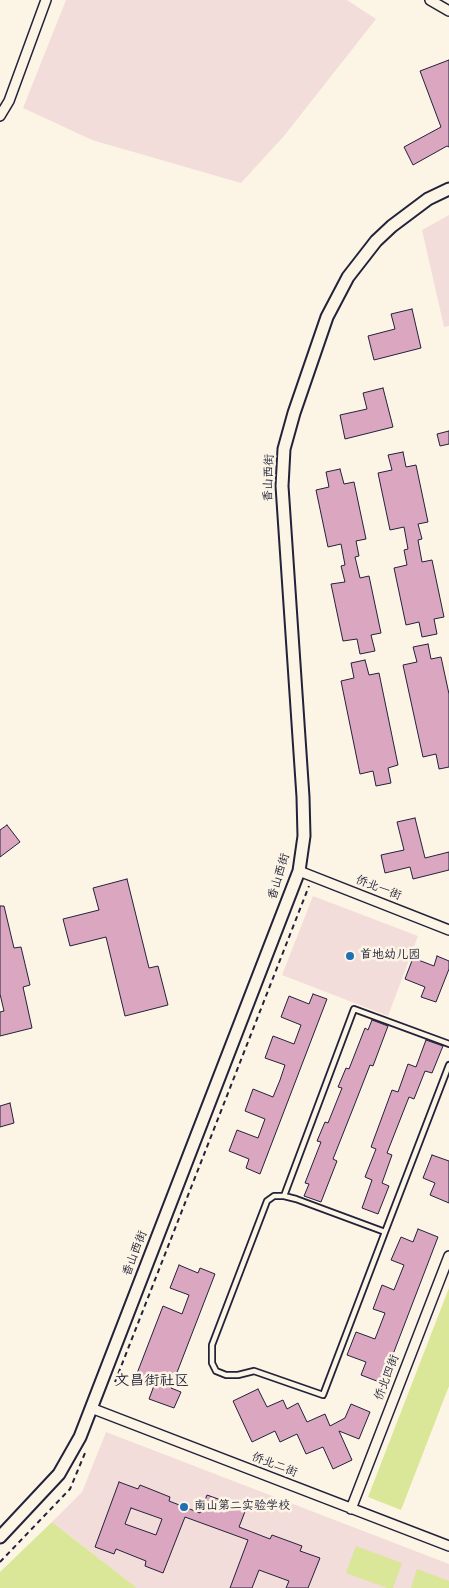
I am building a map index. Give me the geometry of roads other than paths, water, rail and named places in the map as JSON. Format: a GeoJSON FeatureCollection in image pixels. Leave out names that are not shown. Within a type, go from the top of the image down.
{"type":"FeatureCollection","features":[{"type":"Feature","properties":{"kind":"street"},"geometry":{"type":"LineString","coordinates":[[0,116],[8,101],[46,0]]}},
{"type":"Feature","properties":{"kind":"street"},"geometry":{"type":"LineString","coordinates":[[430,0],[449,11]]}},
{"type":"Feature","properties":{"kind":"street","name":"香山西街"},"geometry":{"type":"LineString","coordinates":[[0,1537],[59,1474],[73,1451],[298,871],[304,836],[303,797],[282,486],[284,449],[288,431],[327,317],[348,276],[366,252],[392,226],[416,207],[449,189]]}},
{"type":"Feature","properties":{"kind":"street","name":"侨北一街"},"geometry":{"type":"LineString","coordinates":[[298,871],[449,930]]}},
{"type":"Feature","properties":{"kind":"street","name":"侨北四街"},"geometry":{"type":"LineString","coordinates":[[351,1509],[449,1256]]}},
{"type":"Feature","properties":{"kind":"street","name":"侨北二街"},"geometry":{"type":"LineString","coordinates":[[91,1408],[449,1546]]}},
{"type":"Feature","properties":{"kind":"lane"},"geometry":{"type":"LineString","coordinates":[[284,1196],[354,1009],[449,1044]]}},
{"type":"Feature","properties":{"kind":"lane"},"geometry":{"type":"LineString","coordinates":[[385,1232],[296,1199],[274,1196],[267,1201],[212,1345],[212,1363],[216,1371],[226,1375],[238,1375],[254,1371],[323,1395],[449,1065]]}},
{"type":"Feature","properties":{"kind":"place","name":"首地幼儿园"},"geometry":{"type":"Point","coordinates":[350,956]}},
{"type":"Feature","properties":{"kind":"place","name":"南山第二实验学校"},"geometry":{"type":"Point","coordinates":[184,1507]}},
{"type":"Feature","properties":{"kind":"district","name":"文昌街社区"},"geometry":{"type":"Point","coordinates":[152,1382]}}]}
